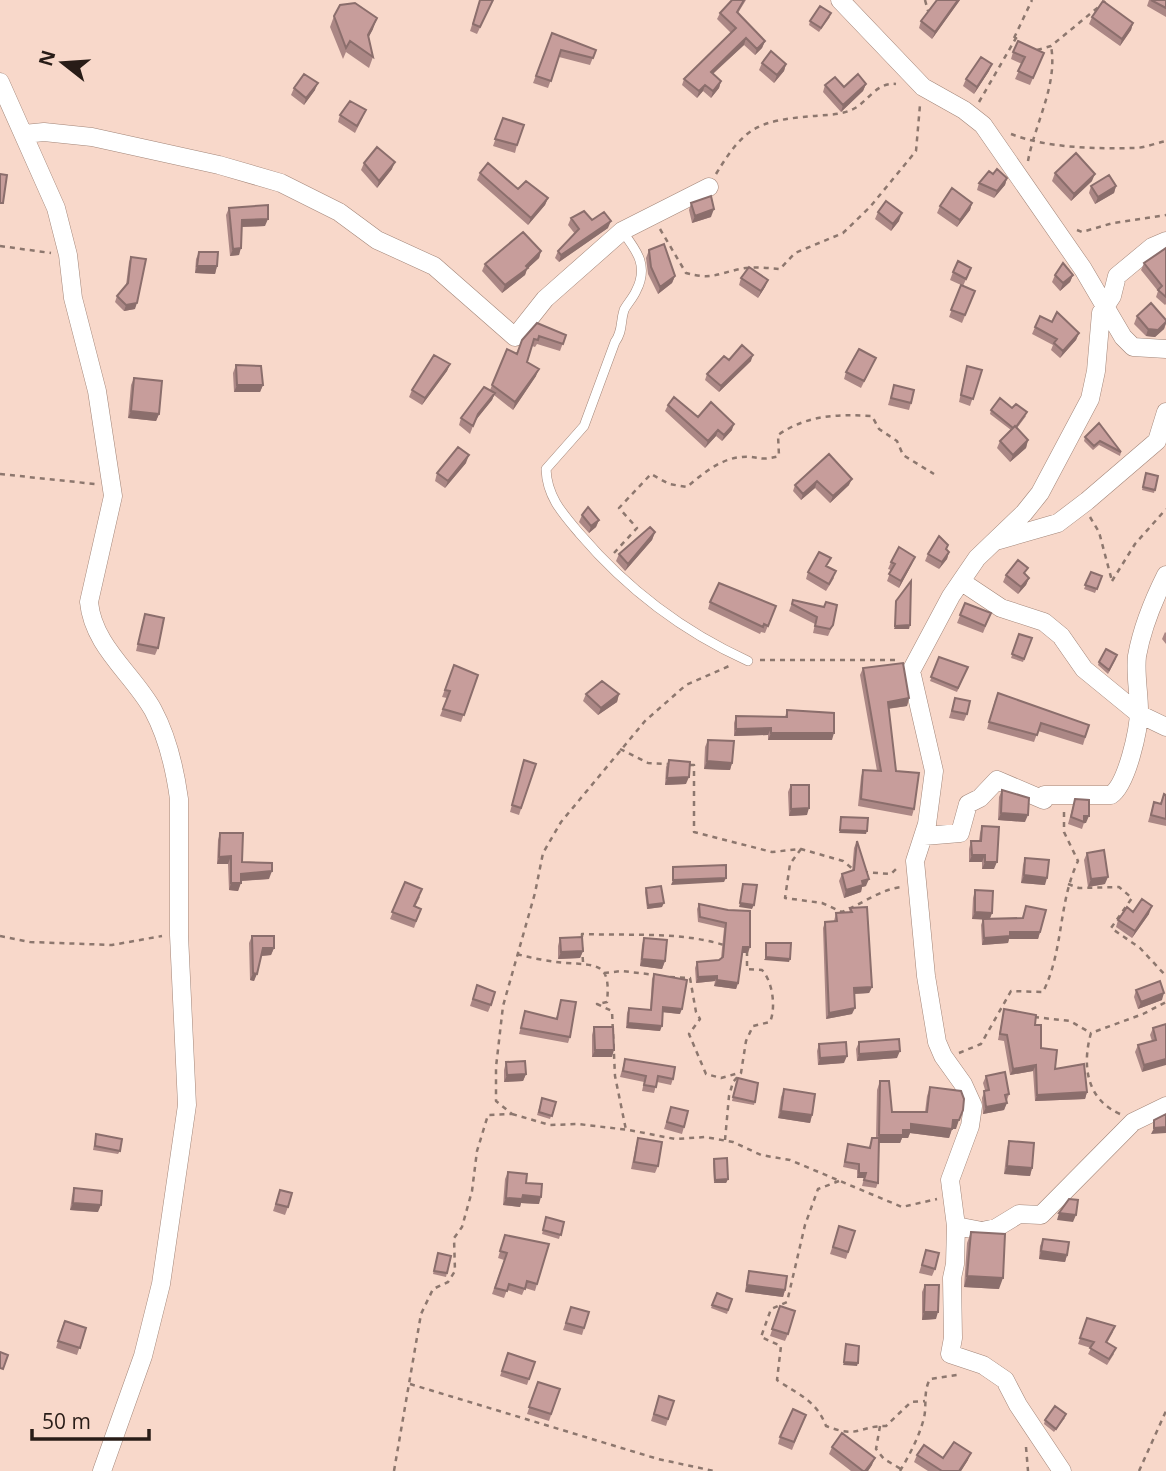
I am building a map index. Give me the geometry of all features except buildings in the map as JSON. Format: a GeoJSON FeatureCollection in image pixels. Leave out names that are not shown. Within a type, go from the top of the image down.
{"type":"FeatureCollection","features":[{"type":"Feature","properties":{"kind":"street"},"geometry":{"type":"LineString","coordinates":[[840,0],[923,87],[977,120],[1105,304],[1123,337],[1133,347],[1166,349]]}},
{"type":"Feature","properties":{"kind":"street"},"geometry":{"type":"LineString","coordinates":[[0,82],[56,208],[68,255],[73,298],[97,391],[113,496],[89,602],[90,611],[108,650],[154,712],[176,777],[179,799],[179,935],[187,1105],[161,1284],[149,1332],[102,1471]]}},
{"type":"Feature","properties":{"kind":"street"},"geometry":{"type":"LineString","coordinates":[[24,134],[44,132],[92,137],[219,165],[281,183],[339,212],[377,240],[434,266],[515,337],[545,299],[622,231],[709,187]]}},
{"type":"Feature","properties":{"kind":"street"},"geometry":{"type":"LineString","coordinates":[[1062,1471],[1005,1380],[983,1364],[950,1354],[956,1226],[950,1180],[970,1126],[973,1107],[963,1084],[943,1056],[926,976],[917,886],[921,843],[934,771],[917,704],[912,678],[913,664],[977,558],[1024,513],[1040,492],[1090,399],[1096,371],[1101,313],[1112,296],[1117,276],[1152,247],[1166,241]]}},
{"type":"Feature","properties":{"kind":"street"},"geometry":{"type":"LineString","coordinates":[[992,542],[1058,523],[1157,441],[1166,412]]}},
{"type":"Feature","properties":{"kind":"street"},"geometry":{"type":"LineString","coordinates":[[921,843],[960,832],[968,804],[981,798],[997,780],[1044,800],[1044,795],[1111,794],[1118,790],[1126,769],[1139,713],[1137,659],[1147,616],[1166,575]]}},
{"type":"Feature","properties":{"kind":"street"},"geometry":{"type":"LineString","coordinates":[[962,582],[1001,608],[1044,622],[1061,636],[1084,670],[1139,713],[1166,727]]}},
{"type":"Feature","properties":{"kind":"street"},"geometry":{"type":"LineString","coordinates":[[956,1226],[982,1231],[996,1228],[1019,1214],[1041,1215],[1138,1119],[1166,1105]]}},
{"type":"Feature","properties":{"kind":"lane"},"geometry":{"type":"LineString","coordinates":[[622,231],[639,254],[644,271],[637,290],[624,309],[622,333],[615,342],[584,426],[547,469],[547,488],[560,510],[604,563],[654,606],[694,633],[748,662]]}},
{"type":"Feature","properties":{"kind":"path"},"geometry":{"type":"LineString","coordinates":[[925,0],[928,11]]}},
{"type":"Feature","properties":{"kind":"path"},"geometry":{"type":"LineString","coordinates":[[1014,38],[1032,0]]}},
{"type":"Feature","properties":{"kind":"path"},"geometry":{"type":"LineString","coordinates":[[1031,47],[1038,51],[1051,46],[1107,0]]}},
{"type":"Feature","properties":{"kind":"path"},"geometry":{"type":"LineString","coordinates":[[1024,44],[1016,44],[1016,38],[977,120],[1032,140],[1138,149],[1166,141]]}},
{"type":"Feature","properties":{"kind":"path"},"geometry":{"type":"LineString","coordinates":[[1024,186],[1032,140],[1048,93],[1053,58],[1051,46]]}},
{"type":"Feature","properties":{"kind":"path"},"geometry":{"type":"LineString","coordinates":[[656,216],[662,235],[673,246],[686,273],[705,278],[722,276],[740,269],[780,268],[795,253],[843,233],[870,207],[916,151],[923,87],[890,83],[869,94],[852,110],[758,126],[738,139],[709,187]]}},
{"type":"Feature","properties":{"kind":"path"},"geometry":{"type":"LineString","coordinates":[[1050,225],[1082,232],[1113,222],[1166,215]]}},
{"type":"Feature","properties":{"kind":"path"},"geometry":{"type":"LineString","coordinates":[[0,246],[68,255]]}},
{"type":"Feature","properties":{"kind":"path"},"geometry":{"type":"LineString","coordinates":[[604,563],[637,528],[619,508],[651,474],[669,484],[687,487],[719,464],[742,457],[763,461],[779,456],[778,435],[796,422],[825,416],[872,415],[879,429],[897,441],[903,455],[934,474]]}},
{"type":"Feature","properties":{"kind":"path"},"geometry":{"type":"LineString","coordinates":[[0,474],[112,485]]}},
{"type":"Feature","properties":{"kind":"path"},"geometry":{"type":"LineString","coordinates":[[1085,508],[1099,532],[1112,581],[1135,544],[1166,509]]}},
{"type":"Feature","properties":{"kind":"path"},"geometry":{"type":"LineString","coordinates":[[512,1114],[496,1101],[499,1031],[543,853],[561,822],[620,749],[686,685],[723,667],[800,657],[897,659],[913,664]]}},
{"type":"Feature","properties":{"kind":"path"},"geometry":{"type":"LineString","coordinates":[[620,749],[648,763],[669,764]]}},
{"type":"Feature","properties":{"kind":"path"},"geometry":{"type":"LineString","coordinates":[[682,764],[694,765],[694,832],[772,852],[801,849],[843,862],[856,872],[891,874],[921,843]]}},
{"type":"Feature","properties":{"kind":"path"},"geometry":{"type":"LineString","coordinates":[[943,1056],[981,1044],[1011,990],[1043,992],[1054,968],[1068,884],[1078,861],[1064,832],[1062,814],[1070,793]]}},
{"type":"Feature","properties":{"kind":"path"},"geometry":{"type":"LineString","coordinates":[[801,849],[790,864],[785,898],[822,903],[842,912],[889,888],[917,886]]}},
{"type":"Feature","properties":{"kind":"path"},"geometry":{"type":"LineString","coordinates":[[1068,884],[1079,888],[1119,887],[1132,898],[1111,928],[1140,948],[1166,976]]}},
{"type":"Feature","properties":{"kind":"path"},"geometry":{"type":"LineString","coordinates":[[583,962],[582,934],[671,936],[703,939],[726,946]]}},
{"type":"Feature","properties":{"kind":"path"},"geometry":{"type":"LineString","coordinates":[[0,936],[30,942],[112,945],[179,935]]}},
{"type":"Feature","properties":{"kind":"path"},"geometry":{"type":"LineString","coordinates":[[724,1140],[729,1096],[733,1082],[741,1073],[746,1041],[753,1026],[770,1022],[775,1009],[766,975],[762,970],[747,969],[747,949],[737,947]]}},
{"type":"Feature","properties":{"kind":"path"},"geometry":{"type":"LineString","coordinates":[[517,954],[564,963],[589,962],[604,973],[608,983],[607,1002],[597,1004],[612,1011],[615,1076],[626,1130]]}},
{"type":"Feature","properties":{"kind":"path"},"geometry":{"type":"LineString","coordinates":[[604,973],[622,971],[690,978],[696,1012],[700,1019],[689,1034],[706,1074],[721,1078],[741,1073]]}},
{"type":"Feature","properties":{"kind":"path"},"geometry":{"type":"LineString","coordinates":[[1030,1017],[1070,1021],[1091,1033],[1143,1014],[1166,1002]]}},
{"type":"Feature","properties":{"kind":"path"},"geometry":{"type":"LineString","coordinates":[[1000,1011],[1008,1014]]}},
{"type":"Feature","properties":{"kind":"path"},"geometry":{"type":"LineString","coordinates":[[1091,1033],[1084,1057],[1099,1102],[1138,1119]]}},
{"type":"Feature","properties":{"kind":"path"},"geometry":{"type":"LineString","coordinates":[[394,1471],[421,1314],[433,1289],[448,1282],[455,1271],[454,1238],[462,1227],[472,1191],[477,1151],[488,1115],[512,1114],[550,1125],[578,1124],[675,1139],[705,1137],[724,1140],[761,1155],[790,1160],[902,1207],[929,1199],[951,1198]]}},
{"type":"Feature","properties":{"kind":"path"},"geometry":{"type":"LineString","coordinates":[[839,1181],[818,1189],[805,1225],[787,1302],[771,1309],[761,1337],[781,1346],[777,1380],[808,1397],[820,1410],[826,1426],[843,1433],[860,1433],[886,1426],[911,1402],[925,1401]]}},
{"type":"Feature","properties":{"kind":"path"},"geometry":{"type":"LineString","coordinates":[[880,1426],[876,1449],[884,1459],[900,1470],[925,1416],[925,1388],[930,1379],[961,1374]]}},
{"type":"Feature","properties":{"kind":"path"},"geometry":{"type":"LineString","coordinates":[[410,1384],[658,1460],[714,1471]]}},
{"type":"Feature","properties":{"kind":"path"},"geometry":{"type":"LineString","coordinates":[[1139,1471],[1166,1411]]}}]}
